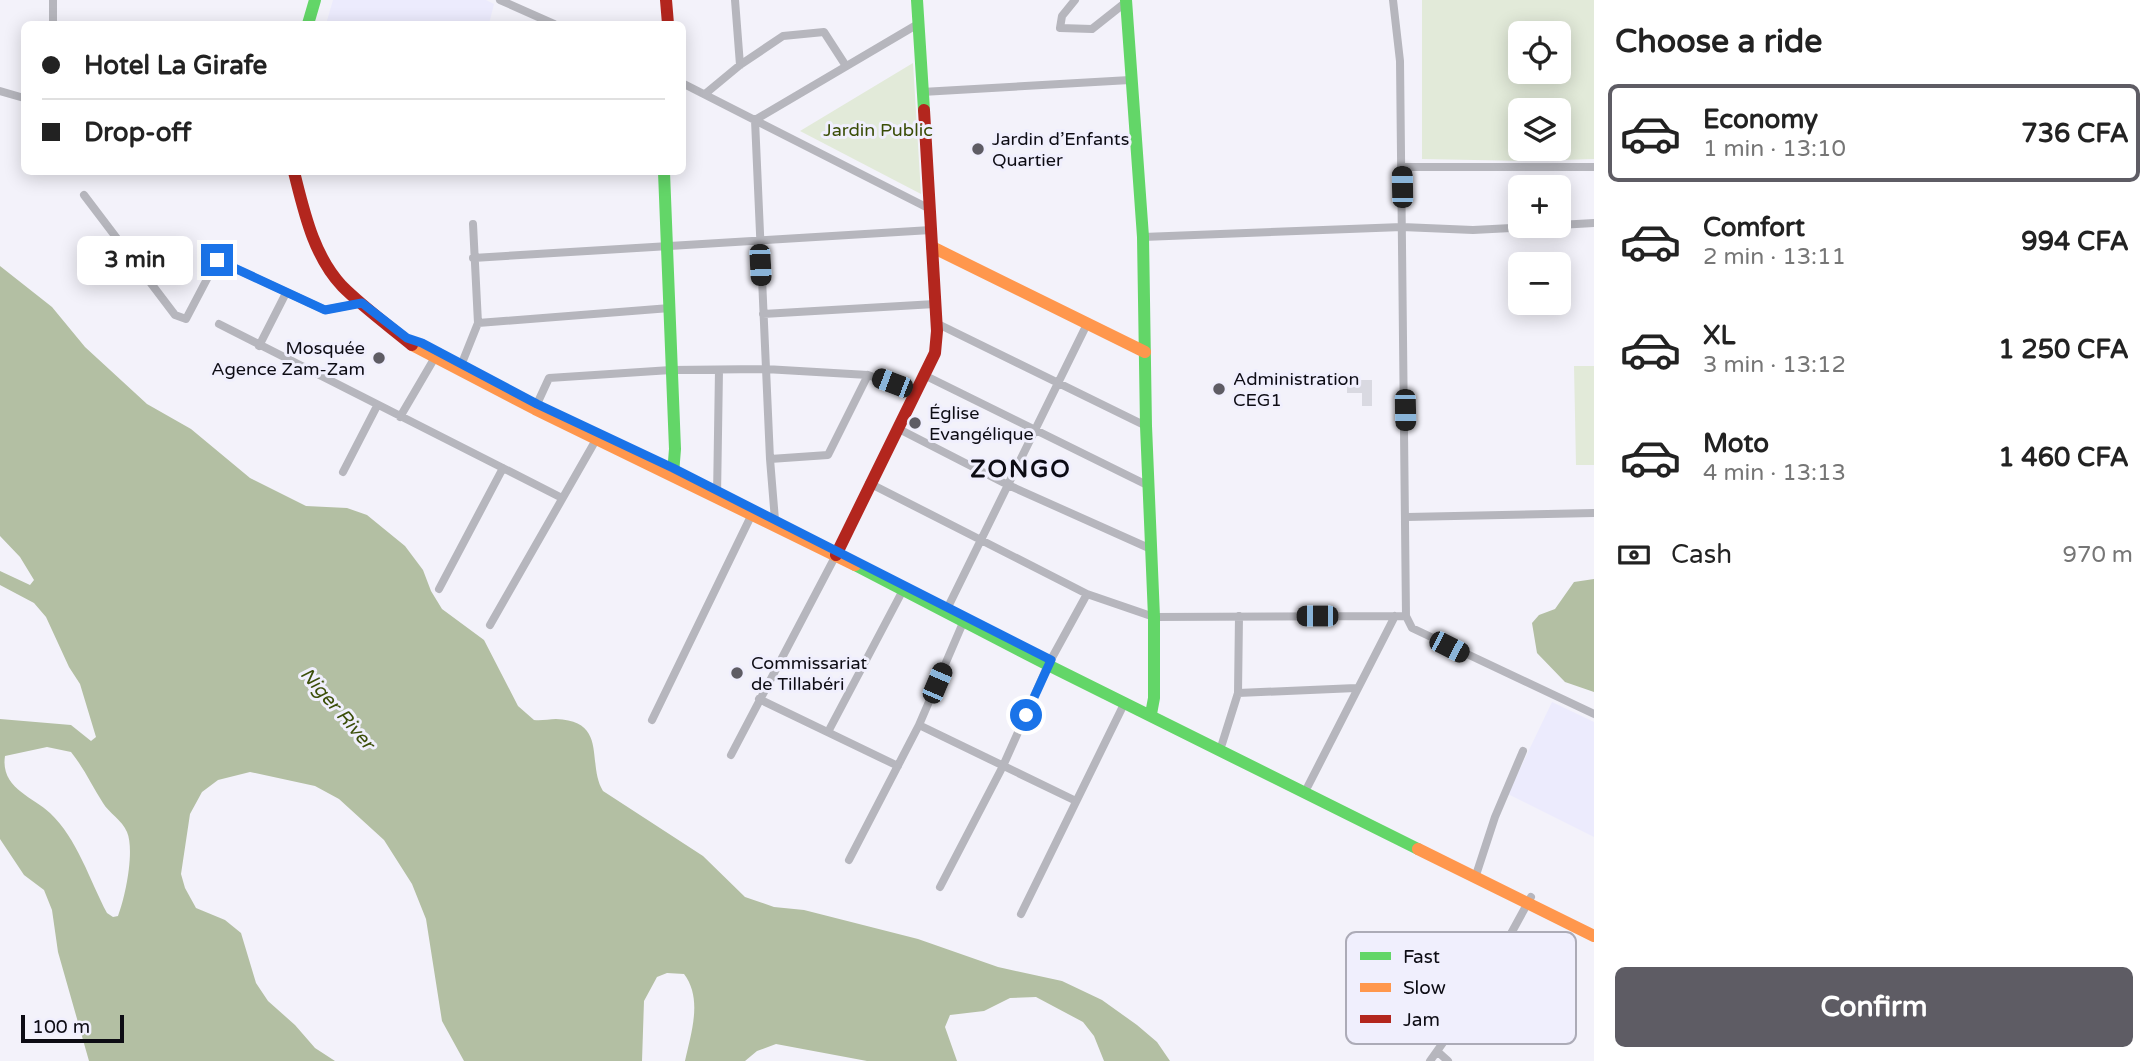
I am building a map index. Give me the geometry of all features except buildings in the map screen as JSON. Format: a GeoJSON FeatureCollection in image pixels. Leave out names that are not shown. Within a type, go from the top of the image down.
{"type":"FeatureCollection","features":[{"type":"Feature","properties":{"kind":"main road"},"geometry":{"type":"LineString","coordinates":[[309,21],[315,0]]}},
{"type":"Feature","properties":{"kind":"main road"},"geometry":{"type":"LineString","coordinates":[[666,0],[668,21]]}},
{"type":"Feature","properties":{"kind":"main road"},"geometry":{"type":"LineString","coordinates":[[837,553],[935,353],[933,247],[917,0]]}},
{"type":"Feature","properties":{"kind":"main road"},"geometry":{"type":"LineString","coordinates":[[1126,1],[1143,237],[1146,426],[1152,549],[1152,711]]}},
{"type":"Feature","properties":{"kind":"main road"},"geometry":{"type":"LineString","coordinates":[[296,175],[309,226],[323,259],[341,285],[417,349],[597,438],[673,471]]}},
{"type":"Feature","properties":{"kind":"main road"},"geometry":{"type":"LineString","coordinates":[[664,175],[673,471]]}},
{"type":"Feature","properties":{"kind":"main road"},"geometry":{"type":"LineString","coordinates":[[933,247],[1145,352]]}},
{"type":"Feature","properties":{"kind":"main road"},"geometry":{"type":"LineString","coordinates":[[407,338],[775,520],[903,590],[965,618],[1125,702],[1152,711],[1594,930]]}},
{"type":"Feature","properties":{"kind":"main road"},"geometry":{"type":"LineString","coordinates":[[718,494],[752,514],[948,607],[965,618]]}},
{"type":"Feature","properties":{"kind":"main road"},"geometry":{"type":"LineString","coordinates":[[1049,662],[1308,786],[1477,873]]}},
{"type":"Feature","properties":{"kind":"main road"},"geometry":{"type":"LineString","coordinates":[[1530,899],[1594,936]]}},
{"type":"Feature","properties":{"kind":"street"},"geometry":{"type":"LineString","coordinates":[[53,0],[53,21]]}},
{"type":"Feature","properties":{"kind":"street"},"geometry":{"type":"LineString","coordinates":[[500,0],[547,21]]}},
{"type":"Feature","properties":{"kind":"street"},"geometry":{"type":"LineString","coordinates":[[735,0],[740,65]]}},
{"type":"Feature","properties":{"kind":"street"},"geometry":{"type":"LineString","coordinates":[[1075,0],[1062,16],[1060,28],[1092,29],[1126,1]]}},
{"type":"Feature","properties":{"kind":"street"},"geometry":{"type":"LineString","coordinates":[[1393,0],[1400,61],[1406,616],[1412,628],[1594,714]]}},
{"type":"Feature","properties":{"kind":"street"},"geometry":{"type":"LineString","coordinates":[[755,120],[918,24]]}},
{"type":"Feature","properties":{"kind":"street"},"geometry":{"type":"LineString","coordinates":[[705,94],[740,65],[783,36],[824,32],[846,66]]}},
{"type":"Feature","properties":{"kind":"street"},"geometry":{"type":"LineString","coordinates":[[922,92],[1130,80]]}},
{"type":"Feature","properties":{"kind":"street"},"geometry":{"type":"LineString","coordinates":[[686,85],[930,209]]}},
{"type":"Feature","properties":{"kind":"street"},"geometry":{"type":"LineString","coordinates":[[0,92],[21,97]]}},
{"type":"Feature","properties":{"kind":"street"},"geometry":{"type":"LineString","coordinates":[[755,120],[765,369],[775,520]]}},
{"type":"Feature","properties":{"kind":"street"},"geometry":{"type":"LineString","coordinates":[[1401,167],[1594,167]]}},
{"type":"Feature","properties":{"kind":"street"},"geometry":{"type":"LineString","coordinates":[[84,195],[175,315],[186,319],[217,260],[325,310],[362,303]]}},
{"type":"Feature","properties":{"kind":"street"},"geometry":{"type":"LineString","coordinates":[[462,363],[478,323],[473,223]]}},
{"type":"Feature","properties":{"kind":"street"},"geometry":{"type":"LineString","coordinates":[[1571,224],[1594,223]]}},
{"type":"Feature","properties":{"kind":"street"},"geometry":{"type":"LineString","coordinates":[[1143,237],[1402,227],[1473,230],[1508,228]]}},
{"type":"Feature","properties":{"kind":"street"},"geometry":{"type":"LineString","coordinates":[[473,258],[931,230]]}},
{"type":"Feature","properties":{"kind":"street"},"geometry":{"type":"LineString","coordinates":[[259,346],[286,293]]}},
{"type":"Feature","properties":{"kind":"street"},"geometry":{"type":"LineString","coordinates":[[763,314],[935,304]]}},
{"type":"Feature","properties":{"kind":"street"},"geometry":{"type":"LineString","coordinates":[[478,323],[670,308]]}},
{"type":"Feature","properties":{"kind":"street"},"geometry":{"type":"LineString","coordinates":[[948,607],[1088,322]]}},
{"type":"Feature","properties":{"kind":"street"},"geometry":{"type":"LineString","coordinates":[[936,323],[1146,426]]}},
{"type":"Feature","properties":{"kind":"street"},"geometry":{"type":"LineString","coordinates":[[219,324],[562,498]]}},
{"type":"Feature","properties":{"kind":"street"},"geometry":{"type":"LineString","coordinates":[[400,417],[434,359]]}},
{"type":"Feature","properties":{"kind":"street"},"geometry":{"type":"LineString","coordinates":[[537,404],[549,378],[671,370],[765,369],[868,374],[915,392]]}},
{"type":"Feature","properties":{"kind":"street"},"geometry":{"type":"LineString","coordinates":[[718,494],[719,370]]}},
{"type":"Feature","properties":{"kind":"street"},"geometry":{"type":"LineString","coordinates":[[770,459],[828,455],[868,374]]}},
{"type":"Feature","properties":{"kind":"street"},"geometry":{"type":"LineString","coordinates":[[924,374],[1149,486]]}},
{"type":"Feature","properties":{"kind":"street"},"geometry":{"type":"LineString","coordinates":[[343,472],[377,406]]}},
{"type":"Feature","properties":{"kind":"street"},"geometry":{"type":"LineString","coordinates":[[897,428],[1008,485],[1152,549]]}},
{"type":"Feature","properties":{"kind":"street"},"geometry":{"type":"LineString","coordinates":[[491,625],[597,438]]}},
{"type":"Feature","properties":{"kind":"street"},"geometry":{"type":"LineString","coordinates":[[439,589],[502,468]]}},
{"type":"Feature","properties":{"kind":"street"},"geometry":{"type":"LineString","coordinates":[[869,483],[1087,594],[1153,617],[1406,616]]}},
{"type":"Feature","properties":{"kind":"street"},"geometry":{"type":"LineString","coordinates":[[1407,517],[1594,513]]}},
{"type":"Feature","properties":{"kind":"street"},"geometry":{"type":"LineString","coordinates":[[652,720],[752,514]]}},
{"type":"Feature","properties":{"kind":"street"},"geometry":{"type":"LineString","coordinates":[[730,755],[837,553]]}},
{"type":"Feature","properties":{"kind":"street"},"geometry":{"type":"LineString","coordinates":[[828,732],[903,590]]}},
{"type":"Feature","properties":{"kind":"street"},"geometry":{"type":"LineString","coordinates":[[940,887],[1003,766],[1049,662],[1087,594]]}},
{"type":"Feature","properties":{"kind":"street"},"geometry":{"type":"LineString","coordinates":[[1308,786],[1395,615]]}},
{"type":"Feature","properties":{"kind":"street"},"geometry":{"type":"LineString","coordinates":[[1222,744],[1238,693],[1239,616]]}},
{"type":"Feature","properties":{"kind":"street"},"geometry":{"type":"LineString","coordinates":[[849,860],[919,724],[965,618]]}},
{"type":"Feature","properties":{"kind":"street"},"geometry":{"type":"LineString","coordinates":[[1238,693],[1356,688]]}},
{"type":"Feature","properties":{"kind":"street"},"geometry":{"type":"LineString","coordinates":[[759,699],[898,766]]}},
{"type":"Feature","properties":{"kind":"street"},"geometry":{"type":"LineString","coordinates":[[1021,914],[1125,702]]}},
{"type":"Feature","properties":{"kind":"street"},"geometry":{"type":"LineString","coordinates":[[919,724],[1076,801]]}},
{"type":"Feature","properties":{"kind":"street"},"geometry":{"type":"LineString","coordinates":[[1477,873],[1495,817],[1523,751]]}},
{"type":"Feature","properties":{"kind":"street"},"geometry":{"type":"LineString","coordinates":[[1512,932],[1530,899]]}},
{"type":"Feature","properties":{"kind":"street"},"geometry":{"type":"LineString","coordinates":[[1430,1061],[1443,1044]]}},
{"type":"Feature","properties":{"kind":"street"},"geometry":{"type":"LineString","coordinates":[[1438,1052],[1448,1061]]}},
{"type":"Feature","properties":{"kind":"shaded area"},"geometry":{"type":"Polygon","coordinates":[[[333,0],[486,0],[494,4],[490,21],[327,21],[333,0]]]}},
{"type":"Feature","properties":{"kind":"shaded area"},"geometry":{"type":"Polygon","coordinates":[[[1552,702],[1594,722],[1594,837],[1508,794],[1552,702]]]}},
{"type":"Feature","properties":{"kind":"green space"},"geometry":{"type":"Polygon","coordinates":[[[1422,0],[1594,0],[1594,159],[1571,160],[1571,98],[1508,98],[1508,161],[1422,159],[1422,0]]]}},
{"type":"Feature","properties":{"kind":"green space","name":"Jardin Public"},"geometry":{"type":"Polygon","coordinates":[[[913,63],[921,194],[800,131],[913,63]]]}},
{"type":"Feature","properties":{"kind":"green space"},"geometry":{"type":"Polygon","coordinates":[[[1574,366],[1594,366],[1594,465],[1576,465],[1574,366]]]}},
{"type":"Feature","properties":{"kind":"water","name":"Niger River"},"geometry":{"type":"Polygon","coordinates":[[[0,266],[52,307],[85,347],[147,404],[191,429],[250,478],[306,506],[347,508],[367,515],[405,546],[423,570],[442,609],[484,640],[518,706],[534,720],[556,719],[583,727],[590,735],[598,780],[603,791],[703,856],[745,897],[774,907],[804,910],[918,939],[998,967],[1062,981],[1102,1000],[1137,1025],[1157,1042],[1170,1061],[1104,1061],[1094,1036],[1083,1022],[1036,997],[1010,998],[984,1011],[950,1015],[945,1027],[957,1061],[867,1061],[776,1044],[757,1051],[745,1061],[685,1061],[694,1016],[693,994],[684,974],[667,973],[657,977],[644,1001],[642,1061],[464,1061],[442,1021],[426,919],[412,884],[384,840],[339,799],[315,786],[250,772],[218,780],[202,792],[190,814],[181,874],[185,888],[196,908],[225,920],[241,933],[256,983],[268,1001],[295,1025],[315,1048],[335,1061],[89,1061],[58,952],[52,910],[44,890],[24,875],[0,839],[0,719],[71,725],[91,741],[96,737],[80,684],[69,667],[46,617],[34,603],[0,585],[0,571],[30,585],[34,580],[20,557],[0,536],[0,266]],[[47,747],[5,756],[5,767],[13,784],[60,823],[75,847],[107,913],[113,917],[118,916],[130,862],[127,832],[103,803],[71,752],[47,747]]]}},
{"type":"Feature","properties":{"kind":"water"},"geometry":{"type":"Polygon","coordinates":[[[1594,579],[1594,692],[1565,682],[1537,653],[1532,623],[1539,615],[1555,609],[1574,582],[1594,579]]]}},
{"type":"Feature","properties":{"kind":"traffic: fast"},"geometry":{"type":"LineString","coordinates":[[309,21],[315,0]]}},
{"type":"Feature","properties":{"kind":"traffic: fast"},"geometry":{"type":"LineString","coordinates":[[917,0],[924,110]]}},
{"type":"Feature","properties":{"kind":"traffic: fast"},"geometry":{"type":"LineString","coordinates":[[1126,0],[1143,237],[1146,426],[1154,617],[1154,698],[1151,714]]}},
{"type":"Feature","properties":{"kind":"traffic: fast"},"geometry":{"type":"LineString","coordinates":[[664,175],[675,449],[673,474]]}},
{"type":"Feature","properties":{"kind":"traffic: fast"},"geometry":{"type":"LineString","coordinates":[[855,565],[1048,665],[1418,849]]}},
{"type":"Feature","properties":{"kind":"traffic: slow"},"geometry":{"type":"LineString","coordinates":[[932,247],[1145,352]]}},
{"type":"Feature","properties":{"kind":"traffic: slow"},"geometry":{"type":"LineString","coordinates":[[412,345],[535,409],[855,565]]}},
{"type":"Feature","properties":{"kind":"traffic: slow"},"geometry":{"type":"LineString","coordinates":[[1418,849],[1594,936]]}},
{"type":"Feature","properties":{"kind":"traffic: jam"},"geometry":{"type":"LineString","coordinates":[[666,0],[668,21]]}},
{"type":"Feature","properties":{"kind":"traffic: jam"},"geometry":{"type":"LineString","coordinates":[[836,555],[935,353],[937,331],[924,110]]}},
{"type":"Feature","properties":{"kind":"traffic: jam"},"geometry":{"type":"LineString","coordinates":[[295,175],[311,232],[332,274],[342,286],[412,345]]}},
{"type":"Feature","properties":{"kind":"place","name":"Jardin d’Enfants Quartier"},"geometry":{"type":"Point","coordinates":[978,149]}},
{"type":"Feature","properties":{"kind":"place","name":"Mosquée Agence Zam-Zam"},"geometry":{"type":"Point","coordinates":[379,358]}},
{"type":"Feature","properties":{"kind":"place","name":"Administration CEG1"},"geometry":{"type":"Point","coordinates":[1219,389]}},
{"type":"Feature","properties":{"kind":"place","name":"Église Evangélique"},"geometry":{"type":"Point","coordinates":[915,423]}},
{"type":"Feature","properties":{"kind":"place","name":"Commissariat de Tillabéri"},"geometry":{"type":"Point","coordinates":[737,673]}},
{"type":"Feature","properties":{"kind":"district","name":"ZONGO"},"geometry":{"type":"Point","coordinates":[1021,469]}},
{"type":"Feature","properties":{"kind":"route"},"geometry":{"type":"LineString","coordinates":[[217,260],[325,310],[362,303],[407,338],[462,363],[537,404],[673,468],[1051,660],[1026,715]]}}]}
